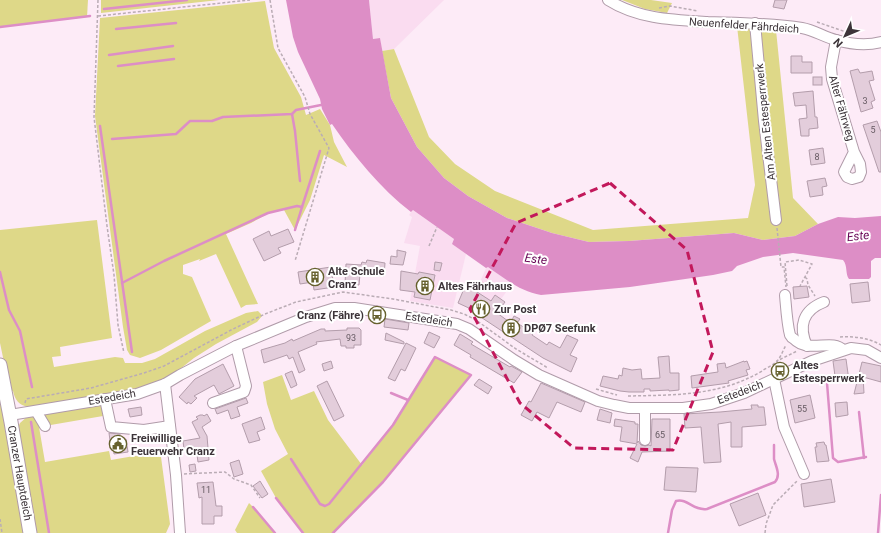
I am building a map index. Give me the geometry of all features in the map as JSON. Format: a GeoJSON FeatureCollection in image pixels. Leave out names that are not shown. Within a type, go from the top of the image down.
{"type":"FeatureCollection","features":[{"type":"Feature","properties":{"kind":"main road","name":"Cranzer Hauptdeich"},"geometry":{"type":"LineString","coordinates":[[0,365],[30,533]]}},
{"type":"Feature","properties":{"kind":"street","name":"Neuenfelder Fährdeich"},"geometry":{"type":"LineString","coordinates":[[608,0],[632,12],[654,18],[803,28],[836,40],[857,44],[881,42]]}},
{"type":"Feature","properties":{"kind":"street","name":"Am Alten Estesperrwerk"},"geometry":{"type":"LineString","coordinates":[[755,24],[776,224]]}},
{"type":"Feature","properties":{"kind":"street","name":"Alter Fährweg"},"geometry":{"type":"LineString","coordinates":[[836,40],[831,66],[832,79],[854,152]]}},
{"type":"Feature","properties":{"kind":"street"},"geometry":{"type":"LineString","coordinates":[[786,290],[790,336],[798,344],[807,346],[835,345],[843,350]]}},
{"type":"Feature","properties":{"kind":"street"},"geometry":{"type":"LineString","coordinates":[[807,346],[802,332],[803,323],[810,310],[821,303]]}},
{"type":"Feature","properties":{"kind":"street","name":"Estedeich"},"geometry":{"type":"LineString","coordinates":[[10,415],[137,394],[165,384],[236,346],[306,317],[335,308],[354,308],[458,324],[469,329],[539,375],[598,401],[622,406],[645,408],[683,408],[711,404],[744,393],[812,361],[851,348],[867,350],[881,358]]}},
{"type":"Feature","properties":{"kind":"street"},"geometry":{"type":"LineString","coordinates":[[213,403],[244,392],[246,386],[236,346]]}},
{"type":"Feature","properties":{"kind":"street"},"geometry":{"type":"LineString","coordinates":[[774,379],[784,427],[804,474]]}},
{"type":"Feature","properties":{"kind":"street"},"geometry":{"type":"LineString","coordinates":[[165,384],[176,475],[180,533]]}},
{"type":"Feature","properties":{"kind":"street"},"geometry":{"type":"LineString","coordinates":[[105,399],[111,427],[144,430],[170,426]]}},
{"type":"Feature","properties":{"kind":"street"},"geometry":{"type":"LineString","coordinates":[[645,408],[645,440]]}},
{"type":"Feature","properties":{"kind":"street"},"geometry":{"type":"LineString","coordinates":[[36,411],[45,426]]}},
{"type":"Feature","properties":{"kind":"path"},"geometry":{"type":"LineString","coordinates":[[98,0],[94,117],[114,275],[118,325],[124,353]]}},
{"type":"Feature","properties":{"kind":"path"},"geometry":{"type":"LineString","coordinates":[[98,16],[250,0]]}},
{"type":"Feature","properties":{"kind":"path"},"geometry":{"type":"LineString","coordinates":[[270,0],[278,48],[305,97],[310,114],[329,148],[295,261]]}},
{"type":"Feature","properties":{"kind":"path"},"geometry":{"type":"LineString","coordinates":[[656,8],[670,6],[699,12]]}},
{"type":"Feature","properties":{"kind":"path"},"geometry":{"type":"LineString","coordinates":[[823,24],[851,34]]}},
{"type":"Feature","properties":{"kind":"path"},"geometry":{"type":"LineString","coordinates":[[776,224],[781,267],[784,267],[786,290]]}},
{"type":"Feature","properties":{"kind":"path"},"geometry":{"type":"LineString","coordinates":[[429,246],[437,227]]}},
{"type":"Feature","properties":{"kind":"path"},"geometry":{"type":"LineString","coordinates":[[786,290],[788,286],[785,262],[799,260],[812,264],[800,286]]}},
{"type":"Feature","properties":{"kind":"path"},"geometry":{"type":"LineString","coordinates":[[805,277],[808,285],[821,303]]}},
{"type":"Feature","properties":{"kind":"path"},"geometry":{"type":"LineString","coordinates":[[26,399],[91,388],[144,374],[164,366],[233,329],[265,314],[296,302],[343,292]]}},
{"type":"Feature","properties":{"kind":"path"},"geometry":{"type":"LineString","coordinates":[[628,396],[682,395],[706,392],[739,382],[752,377],[777,361],[790,336]]}},
{"type":"Feature","properties":{"kind":"path"},"geometry":{"type":"LineString","coordinates":[[176,475],[225,472],[234,479],[251,485],[260,498]]}},
{"type":"Feature","properties":{"kind":"path"},"geometry":{"type":"LineString","coordinates":[[765,533],[766,524],[773,505],[804,474]]}},
{"type":"Feature","properties":{"kind":"path"},"geometry":{"type":"LineString","coordinates":[[0,519],[2,533]]}},
{"type":"Feature","properties":{"kind":"highlighted area"},"geometry":{"type":"Polygon","coordinates":[[[610,183],[687,250],[713,352],[673,450],[574,448],[520,403],[470,309],[516,223],[610,183]]]}},
{"type":"Feature","properties":{"kind":"shaded area"},"geometry":{"type":"Polygon","coordinates":[[[0,0],[88,0],[87,17],[0,27],[0,0]]]}},
{"type":"Feature","properties":{"kind":"shaded area"},"geometry":{"type":"Polygon","coordinates":[[[101,0],[219,0],[101,13],[101,0]]]}},
{"type":"Feature","properties":{"kind":"shaded area"},"geometry":{"type":"Polygon","coordinates":[[[369,0],[444,0],[394,49],[382,51],[380,38],[373,39],[369,0]]]}},
{"type":"Feature","properties":{"kind":"shaded area"},"geometry":{"type":"Polygon","coordinates":[[[622,0],[651,0],[672,3],[667,13],[645,9],[622,0]]]}},
{"type":"Feature","properties":{"kind":"shaded area"},"geometry":{"type":"Polygon","coordinates":[[[265,1],[274,48],[301,97],[306,115],[320,109],[330,125],[334,142],[347,167],[324,155],[310,200],[295,230],[284,210],[269,213],[226,234],[258,304],[246,305],[241,308],[216,254],[199,261],[200,259],[183,265],[183,274],[192,277],[211,321],[161,350],[140,358],[130,355],[127,350],[123,327],[95,116],[100,18],[265,1]]]}},
{"type":"Feature","properties":{"kind":"shaded area"},"geometry":{"type":"Polygon","coordinates":[[[737,26],[776,30],[793,198],[818,224],[795,236],[763,240],[734,233],[629,241],[589,242],[552,233],[507,218],[468,196],[444,178],[417,147],[391,98],[382,51],[394,49],[429,137],[455,164],[495,191],[593,230],[748,218],[755,185],[737,26]]]}},
{"type":"Feature","properties":{"kind":"shaded area"},"geometry":{"type":"Polygon","coordinates":[[[413,210],[454,239],[452,244],[466,254],[453,308],[410,301],[420,246],[404,243],[412,217],[409,215],[413,210]]]}},
{"type":"Feature","properties":{"kind":"shaded area"},"geometry":{"type":"Polygon","coordinates":[[[97,220],[112,338],[60,347],[61,356],[52,357],[54,367],[115,357],[123,358],[125,363],[142,363],[155,359],[205,331],[246,313],[258,311],[262,316],[257,322],[216,344],[194,358],[175,373],[158,382],[139,388],[28,407],[22,405],[18,402],[13,391],[10,391],[0,343],[0,230],[97,220]]]}},
{"type":"Feature","properties":{"kind":"shaded area"},"geometry":{"type":"Polygon","coordinates":[[[487,266],[512,284],[485,320],[468,309],[487,266]]]}},
{"type":"Feature","properties":{"kind":"shaded area"},"geometry":{"type":"Polygon","coordinates":[[[435,357],[471,375],[383,482],[333,533],[303,533],[276,498],[261,471],[288,454],[275,429],[267,404],[263,382],[282,375],[291,400],[314,391],[328,420],[362,465],[393,425],[435,357]]]}},
{"type":"Feature","properties":{"kind":"shaded area"},"geometry":{"type":"Polygon","coordinates":[[[0,399],[24,533],[0,533],[0,399]]]}},
{"type":"Feature","properties":{"kind":"shaded area"},"geometry":{"type":"Polygon","coordinates":[[[101,404],[103,416],[39,427],[45,462],[109,451],[111,460],[134,456],[161,457],[170,524],[166,533],[35,533],[17,429],[20,423],[28,416],[101,404]]]}},
{"type":"Feature","properties":{"kind":"shaded area"},"geometry":{"type":"Polygon","coordinates":[[[249,503],[275,533],[237,533],[235,530],[249,503]]]}},
{"type":"Feature","properties":{"kind":"water","name":"Este"},"geometry":{"type":"Polygon","coordinates":[[[286,0],[369,0],[373,39],[380,38],[391,98],[417,147],[444,178],[468,196],[507,218],[552,233],[589,242],[629,241],[734,233],[763,240],[795,236],[818,224],[838,217],[855,218],[881,216],[881,258],[875,258],[871,261],[871,277],[869,279],[849,279],[843,260],[793,253],[763,257],[737,266],[732,271],[713,275],[630,287],[541,295],[526,291],[500,276],[488,267],[486,268],[452,244],[454,239],[413,210],[411,212],[400,203],[358,160],[332,124],[330,125],[322,109],[320,99],[298,52],[293,37],[286,0]]]}},
{"type":"Feature","properties":{"kind":"building"},"geometry":{"type":"Polygon","coordinates":[[[775,0],[787,0],[784,9],[773,7],[775,0]]]}},
{"type":"Feature","properties":{"kind":"building"},"geometry":{"type":"Polygon","coordinates":[[[791,56],[802,56],[802,62],[812,62],[812,73],[791,73],[791,56]]]}},
{"type":"Feature","properties":{"kind":"building"},"geometry":{"type":"Polygon","coordinates":[[[858,69],[860,73],[872,71],[874,80],[869,81],[875,100],[871,102],[873,108],[861,112],[850,71],[858,69]]]}},
{"type":"Feature","properties":{"kind":"building"},"geometry":{"type":"Polygon","coordinates":[[[813,77],[822,77],[822,85],[813,85],[813,77]]]}},
{"type":"Feature","properties":{"kind":"building"},"geometry":{"type":"Polygon","coordinates":[[[813,91],[815,117],[817,117],[818,128],[809,129],[809,136],[801,136],[799,119],[807,118],[806,105],[795,106],[793,93],[813,91]]]}},
{"type":"Feature","properties":{"kind":"building"},"geometry":{"type":"Polygon","coordinates":[[[877,121],[881,132],[881,172],[879,172],[863,125],[877,121]]]}},
{"type":"Feature","properties":{"kind":"building"},"geometry":{"type":"Polygon","coordinates":[[[823,148],[825,163],[811,165],[809,150],[823,148]]]}},
{"type":"Feature","properties":{"kind":"building"},"geometry":{"type":"Polygon","coordinates":[[[825,178],[827,186],[822,187],[823,195],[810,197],[807,181],[825,178]]]}},
{"type":"Feature","properties":{"kind":"building"},"geometry":{"type":"Polygon","coordinates":[[[288,229],[294,242],[278,248],[281,253],[264,261],[253,239],[269,231],[271,236],[288,229]]]}},
{"type":"Feature","properties":{"kind":"building"},"geometry":{"type":"Polygon","coordinates":[[[397,250],[406,252],[403,265],[390,264],[391,256],[397,257],[397,250]]]}},
{"type":"Feature","properties":{"kind":"building"},"geometry":{"type":"Polygon","coordinates":[[[367,260],[385,263],[384,276],[360,274],[359,285],[345,284],[346,264],[361,265],[362,262],[366,263],[367,260]]]}},
{"type":"Feature","properties":{"kind":"building"},"geometry":{"type":"Polygon","coordinates":[[[435,262],[442,263],[440,271],[434,270],[435,262]]]}},
{"type":"Feature","properties":{"kind":"building","name":"Alte Schule Cranz"},"geometry":{"type":"Polygon","coordinates":[[[331,267],[334,287],[314,290],[313,282],[300,284],[298,272],[331,267]]]}},
{"type":"Feature","properties":{"kind":"building"},"geometry":{"type":"Polygon","coordinates":[[[401,271],[435,275],[430,300],[414,297],[415,292],[400,290],[401,271]]]}},
{"type":"Feature","properties":{"kind":"building"},"geometry":{"type":"Polygon","coordinates":[[[868,282],[870,301],[852,303],[850,284],[868,282]]]}},
{"type":"Feature","properties":{"kind":"building"},"geometry":{"type":"Polygon","coordinates":[[[466,284],[475,288],[474,290],[491,301],[495,295],[505,302],[497,313],[508,321],[509,319],[512,320],[514,316],[520,319],[517,323],[533,333],[532,335],[547,345],[549,342],[560,348],[567,335],[578,340],[570,355],[577,358],[571,372],[543,358],[470,310],[471,309],[458,303],[466,284]]]}},
{"type":"Feature","properties":{"kind":"building"},"geometry":{"type":"Polygon","coordinates":[[[807,286],[809,297],[794,299],[793,287],[807,286]]]}},
{"type":"Feature","properties":{"kind":"building"},"geometry":{"type":"Polygon","coordinates":[[[385,319],[409,323],[408,330],[384,327],[385,319]]]}},
{"type":"Feature","properties":{"kind":"building"},"geometry":{"type":"Polygon","coordinates":[[[347,328],[359,328],[361,330],[361,345],[354,345],[354,348],[346,348],[346,346],[341,346],[340,339],[316,342],[317,344],[298,352],[305,370],[299,373],[293,357],[289,359],[287,355],[264,363],[261,350],[285,343],[292,339],[293,341],[321,329],[325,329],[325,331],[347,330],[347,328]]]}},
{"type":"Feature","properties":{"kind":"building"},"geometry":{"type":"Polygon","coordinates":[[[429,332],[440,337],[434,348],[424,343],[429,332]]]}},
{"type":"Feature","properties":{"kind":"building"},"geometry":{"type":"Polygon","coordinates":[[[386,333],[404,342],[404,344],[385,340],[386,333]]]}},
{"type":"Feature","properties":{"kind":"building"},"geometry":{"type":"Polygon","coordinates":[[[460,334],[473,342],[471,344],[510,367],[511,366],[522,372],[514,383],[470,357],[471,355],[454,345],[460,334]]]}},
{"type":"Feature","properties":{"kind":"building"},"geometry":{"type":"Polygon","coordinates":[[[406,343],[416,348],[405,371],[401,369],[395,381],[388,378],[406,343]]]}},
{"type":"Feature","properties":{"kind":"building"},"geometry":{"type":"Polygon","coordinates":[[[669,356],[670,373],[679,373],[679,390],[650,391],[650,389],[644,389],[644,392],[629,392],[600,386],[603,376],[618,379],[619,375],[622,376],[623,368],[632,370],[641,369],[642,379],[660,378],[658,357],[669,356]]]}},
{"type":"Feature","properties":{"kind":"building"},"geometry":{"type":"Polygon","coordinates":[[[846,359],[849,381],[842,382],[841,375],[835,376],[833,361],[846,359]]]}},
{"type":"Feature","properties":{"kind":"building"},"geometry":{"type":"Polygon","coordinates":[[[331,361],[333,368],[324,371],[322,364],[331,361]]]}},
{"type":"Feature","properties":{"kind":"building"},"geometry":{"type":"Polygon","coordinates":[[[747,361],[750,369],[746,370],[748,375],[728,381],[729,383],[692,388],[691,376],[718,372],[717,364],[725,363],[726,368],[747,361]]]}},
{"type":"Feature","properties":{"kind":"building"},"geometry":{"type":"Polygon","coordinates":[[[862,362],[881,366],[881,382],[863,377],[864,393],[854,394],[862,362]]]}},
{"type":"Feature","properties":{"kind":"building"},"geometry":{"type":"Polygon","coordinates":[[[223,364],[234,386],[219,394],[214,385],[194,396],[197,398],[191,404],[188,402],[187,404],[179,397],[195,379],[223,364]]]}},
{"type":"Feature","properties":{"kind":"building"},"geometry":{"type":"Polygon","coordinates":[[[292,371],[297,385],[291,388],[285,374],[292,371]]]}},
{"type":"Feature","properties":{"kind":"building"},"geometry":{"type":"Polygon","coordinates":[[[479,379],[492,387],[488,394],[474,385],[479,379]]]}},
{"type":"Feature","properties":{"kind":"building"},"geometry":{"type":"Polygon","coordinates":[[[327,381],[344,416],[334,421],[317,386],[327,381]]]}},
{"type":"Feature","properties":{"kind":"building"},"geometry":{"type":"Polygon","coordinates":[[[541,383],[585,402],[581,412],[557,402],[549,418],[537,412],[532,421],[521,415],[529,401],[531,402],[541,383]]]}},
{"type":"Feature","properties":{"kind":"building"},"geometry":{"type":"Polygon","coordinates":[[[810,395],[815,418],[795,423],[790,400],[810,395]]]}},
{"type":"Feature","properties":{"kind":"building"},"geometry":{"type":"Polygon","coordinates":[[[246,398],[248,403],[237,407],[240,416],[231,419],[228,410],[217,414],[215,409],[246,398]]]}},
{"type":"Feature","properties":{"kind":"building"},"geometry":{"type":"Polygon","coordinates":[[[847,402],[848,415],[836,417],[835,403],[847,402]]]}},
{"type":"Feature","properties":{"kind":"building"},"geometry":{"type":"Polygon","coordinates":[[[751,405],[764,407],[766,425],[742,427],[742,447],[731,447],[731,422],[718,424],[721,462],[704,463],[701,427],[685,428],[684,414],[752,409],[751,405]]]}},
{"type":"Feature","properties":{"kind":"building"},"geometry":{"type":"Polygon","coordinates":[[[141,407],[142,415],[130,417],[128,409],[141,407]]]}},
{"type":"Feature","properties":{"kind":"building"},"geometry":{"type":"Polygon","coordinates":[[[600,409],[612,413],[610,423],[597,420],[600,409]]]}},
{"type":"Feature","properties":{"kind":"building"},"geometry":{"type":"Polygon","coordinates":[[[207,414],[211,421],[202,427],[207,436],[209,460],[198,462],[196,448],[184,449],[183,441],[200,438],[192,422],[198,419],[196,417],[207,414]]]}},
{"type":"Feature","properties":{"kind":"building"},"geometry":{"type":"Polygon","coordinates":[[[261,417],[265,429],[257,432],[260,440],[249,443],[242,424],[261,417]]]}},
{"type":"Feature","properties":{"kind":"building"},"geometry":{"type":"Polygon","coordinates":[[[615,419],[635,422],[635,424],[638,424],[637,443],[638,441],[641,445],[651,446],[652,419],[670,419],[670,451],[642,452],[638,462],[630,458],[637,444],[620,441],[622,427],[614,426],[615,419]]]}},
{"type":"Feature","properties":{"kind":"building","name":"Freiwillige Feuerwehr Cranz"},"geometry":{"type":"Polygon","coordinates":[[[109,433],[120,434],[120,440],[126,439],[128,452],[114,454],[113,448],[111,448],[109,433]]]}},
{"type":"Feature","properties":{"kind":"building"},"geometry":{"type":"Polygon","coordinates":[[[824,442],[829,461],[817,462],[815,447],[817,447],[816,443],[824,442]]]}},
{"type":"Feature","properties":{"kind":"building"},"geometry":{"type":"Polygon","coordinates":[[[239,460],[243,474],[234,477],[230,463],[239,460]]]}},
{"type":"Feature","properties":{"kind":"building"},"geometry":{"type":"Polygon","coordinates":[[[195,464],[196,471],[190,472],[189,465],[195,464]]]}},
{"type":"Feature","properties":{"kind":"building"},"geometry":{"type":"Polygon","coordinates":[[[666,467],[698,468],[696,492],[664,490],[666,467]]]}},
{"type":"Feature","properties":{"kind":"building"},"geometry":{"type":"Polygon","coordinates":[[[831,479],[835,502],[804,507],[801,484],[831,479]]]}},
{"type":"Feature","properties":{"kind":"building"},"geometry":{"type":"Polygon","coordinates":[[[260,481],[268,494],[262,498],[253,486],[260,481]]]}},
{"type":"Feature","properties":{"kind":"building"},"geometry":{"type":"Polygon","coordinates":[[[213,482],[216,506],[222,506],[222,516],[214,516],[214,524],[202,524],[202,497],[199,498],[197,483],[213,482]]]}},
{"type":"Feature","properties":{"kind":"building"},"geometry":{"type":"Polygon","coordinates":[[[758,493],[766,515],[739,526],[730,504],[758,493]]]}},
{"type":"Feature","properties":{"kind":"waterway"},"geometry":{"type":"LineString","coordinates":[[104,9],[187,0]]}},
{"type":"Feature","properties":{"kind":"waterway"},"geometry":{"type":"LineString","coordinates":[[0,27],[90,16]]}},
{"type":"Feature","properties":{"kind":"waterway"},"geometry":{"type":"LineString","coordinates":[[116,29],[176,23]]}},
{"type":"Feature","properties":{"kind":"waterway"},"geometry":{"type":"LineString","coordinates":[[109,55],[173,46]]}},
{"type":"Feature","properties":{"kind":"waterway"},"geometry":{"type":"LineString","coordinates":[[118,66],[174,59]]}},
{"type":"Feature","properties":{"kind":"waterway"},"geometry":{"type":"LineString","coordinates":[[112,139],[176,134],[190,121],[212,121],[223,117],[292,114],[296,110],[321,105]]}},
{"type":"Feature","properties":{"kind":"waterway"},"geometry":{"type":"LineString","coordinates":[[292,114],[300,181]]}},
{"type":"Feature","properties":{"kind":"waterway"},"geometry":{"type":"LineString","coordinates":[[100,126],[132,352]]}},
{"type":"Feature","properties":{"kind":"waterway"},"geometry":{"type":"LineString","coordinates":[[122,283],[164,261],[268,213],[297,206],[302,207],[320,151]]}},
{"type":"Feature","properties":{"kind":"waterway"},"geometry":{"type":"LineString","coordinates":[[295,230],[302,207]]}},
{"type":"Feature","properties":{"kind":"waterway"},"geometry":{"type":"LineString","coordinates":[[0,272],[9,310],[20,331],[32,387]]}},
{"type":"Feature","properties":{"kind":"waterway"},"geometry":{"type":"LineString","coordinates":[[291,459],[320,504],[325,506],[329,504],[393,425],[435,357],[471,375],[383,482],[333,533]]}},
{"type":"Feature","properties":{"kind":"waterway"},"geometry":{"type":"LineString","coordinates":[[827,383],[833,458],[838,462],[866,457]]}},
{"type":"Feature","properties":{"kind":"waterway"},"geometry":{"type":"LineString","coordinates":[[391,393],[408,400]]}},
{"type":"Feature","properties":{"kind":"waterway"},"geometry":{"type":"LineString","coordinates":[[859,412],[864,458]]}},
{"type":"Feature","properties":{"kind":"waterway"},"geometry":{"type":"LineString","coordinates":[[31,422],[49,533]]}},
{"type":"Feature","properties":{"kind":"waterway"},"geometry":{"type":"LineString","coordinates":[[668,533],[672,510],[676,501],[684,501],[698,508],[707,509],[775,482],[778,474],[774,459],[774,445]]}},
{"type":"Feature","properties":{"kind":"waterway"},"geometry":{"type":"LineString","coordinates":[[878,533],[881,495]]}},
{"type":"Feature","properties":{"kind":"waterway"},"geometry":{"type":"LineString","coordinates":[[276,498],[303,533]]}},
{"type":"Feature","properties":{"kind":"waterway"},"geometry":{"type":"LineString","coordinates":[[253,507],[275,533]]}},
{"type":"Feature","properties":{"kind":"place","name":"Alte Schule Cranz"},"geometry":{"type":"Point","coordinates":[315,277]}},
{"type":"Feature","properties":{"kind":"place","name":"Altes Fährhaus"},"geometry":{"type":"Point","coordinates":[425,286]}},
{"type":"Feature","properties":{"kind":"place","name":"Zur Post"},"geometry":{"type":"Point","coordinates":[481,309]}},
{"type":"Feature","properties":{"kind":"place","name":"Cranz (Fähre)"},"geometry":{"type":"Point","coordinates":[377,315]}},
{"type":"Feature","properties":{"kind":"place","name":"DPØ7 Seefunk"},"geometry":{"type":"Point","coordinates":[511,328]}},
{"type":"Feature","properties":{"kind":"place","name":"Altes Estesperrwerk"},"geometry":{"type":"Point","coordinates":[780,371]}},
{"type":"Feature","properties":{"kind":"place","name":"Freiwillige Feuerwehr Cranz"},"geometry":{"type":"Point","coordinates":[118,444]}}]}
